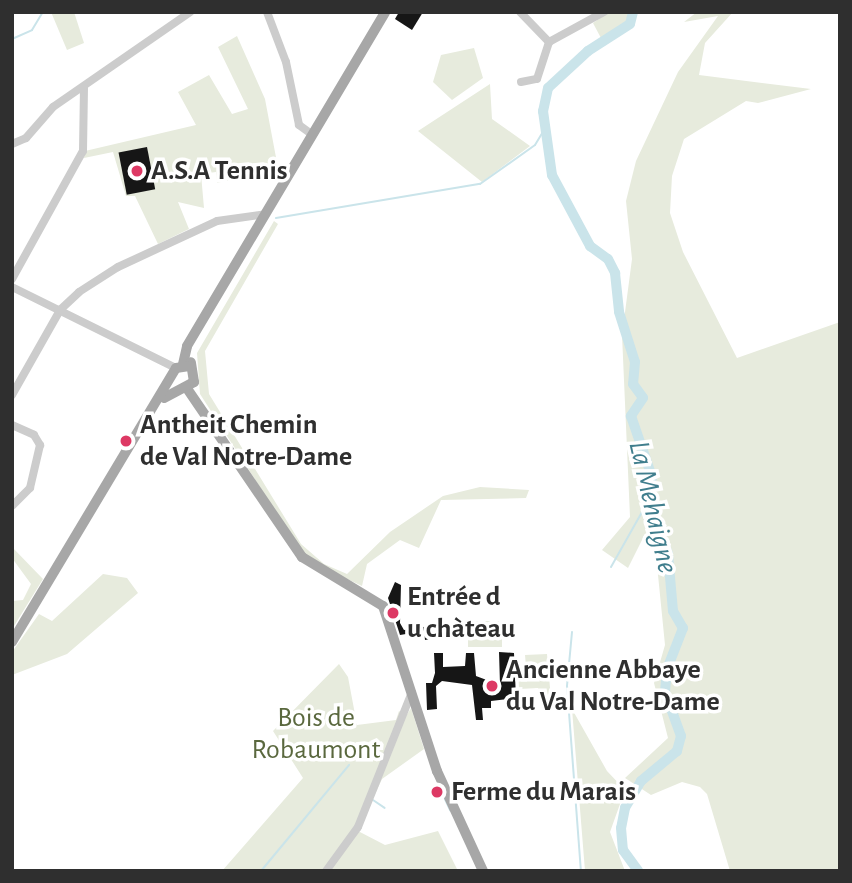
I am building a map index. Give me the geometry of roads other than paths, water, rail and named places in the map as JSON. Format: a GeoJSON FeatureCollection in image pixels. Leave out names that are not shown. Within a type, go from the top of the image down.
{"type":"FeatureCollection","features":[{"type":"Feature","properties":{"kind":"main road"},"geometry":{"type":"LineString","coordinates":[[12,642],[151,409],[183,376],[203,321],[384,12]]}},
{"type":"Feature","properties":{"kind":"main road"},"geometry":{"type":"LineString","coordinates":[[183,376],[296,550],[314,567],[383,606],[437,771],[483,871]]}},
{"type":"Feature","properties":{"kind":"street"},"geometry":{"type":"LineString","coordinates":[[12,144],[84,87],[190,12]]}},
{"type":"Feature","properties":{"kind":"street"},"geometry":{"type":"LineString","coordinates":[[267,12],[286,62],[299,125],[313,135]]}},
{"type":"Feature","properties":{"kind":"street"},"geometry":{"type":"LineString","coordinates":[[520,12],[549,42]]}},
{"type":"Feature","properties":{"kind":"street"},"geometry":{"type":"LineString","coordinates":[[521,82],[537,79],[549,42],[604,12]]}},
{"type":"Feature","properties":{"kind":"street"},"geometry":{"type":"LineString","coordinates":[[12,279],[83,151],[84,87]]}},
{"type":"Feature","properties":{"kind":"street"},"geometry":{"type":"LineString","coordinates":[[12,394],[60,310],[118,267],[217,222],[266,214]]}},
{"type":"Feature","properties":{"kind":"street"},"geometry":{"type":"LineString","coordinates":[[12,287],[183,376]]}},
{"type":"Feature","properties":{"kind":"street"},"geometry":{"type":"LineString","coordinates":[[12,425],[34,435],[40,445],[30,488],[12,506]]}},
{"type":"Feature","properties":{"kind":"street"},"geometry":{"type":"LineString","coordinates":[[326,871],[358,827],[412,692]]}},
{"type":"Feature","properties":{"kind":"waterway"},"geometry":{"type":"LineString","coordinates":[[12,39],[32,30],[43,12]]}},
{"type":"Feature","properties":{"kind":"waterway","name":"La Mehaigne"},"geometry":{"type":"LineString","coordinates":[[633,12],[630,24],[588,51],[548,88],[543,111],[552,175],[590,246],[608,259],[615,273],[619,312],[635,362],[633,384],[643,398],[631,416],[652,477],[644,488],[668,554],[673,611],[683,628],[667,669],[665,692],[681,736],[677,751],[641,781],[625,808],[621,828],[623,850],[638,871]]}},
{"type":"Feature","properties":{"kind":"waterway"},"geometry":{"type":"LineString","coordinates":[[276,218],[480,184],[535,145],[544,130]]}},
{"type":"Feature","properties":{"kind":"waterway"},"geometry":{"type":"LineString","coordinates":[[611,567],[647,503]]}},
{"type":"Feature","properties":{"kind":"waterway"},"geometry":{"type":"LineString","coordinates":[[572,632],[567,686],[581,871]]}},
{"type":"Feature","properties":{"kind":"waterway"},"geometry":{"type":"LineString","coordinates":[[261,871],[349,765]]}},
{"type":"Feature","properties":{"kind":"waterway"},"geometry":{"type":"LineString","coordinates":[[443,795],[450,810]]}},
{"type":"Feature","properties":{"kind":"waterway"},"geometry":{"type":"LineString","coordinates":[[373,800],[385,808]]}},
{"type":"Feature","properties":{"kind":"place","name":"A.S.A Tennis"},"geometry":{"type":"Point","coordinates":[137,171]}},
{"type":"Feature","properties":{"kind":"place","name":"Antheit Chemin de Val Notre-Dame"},"geometry":{"type":"Point","coordinates":[126,441]}},
{"type":"Feature","properties":{"kind":"place","name":"Entrée d u chàteau"},"geometry":{"type":"Point","coordinates":[393,613]}},
{"type":"Feature","properties":{"kind":"place","name":"Ancienne Abbaye du Val Notre-Dame"},"geometry":{"type":"Point","coordinates":[492,686]}},
{"type":"Feature","properties":{"kind":"place","name":"Ferme du Marais"},"geometry":{"type":"Point","coordinates":[437,792]}},
{"type":"Feature","properties":{"kind":"park label","name":"Bois de Robaumont"},"geometry":{"type":"Point","coordinates":[316,734]}}]}
